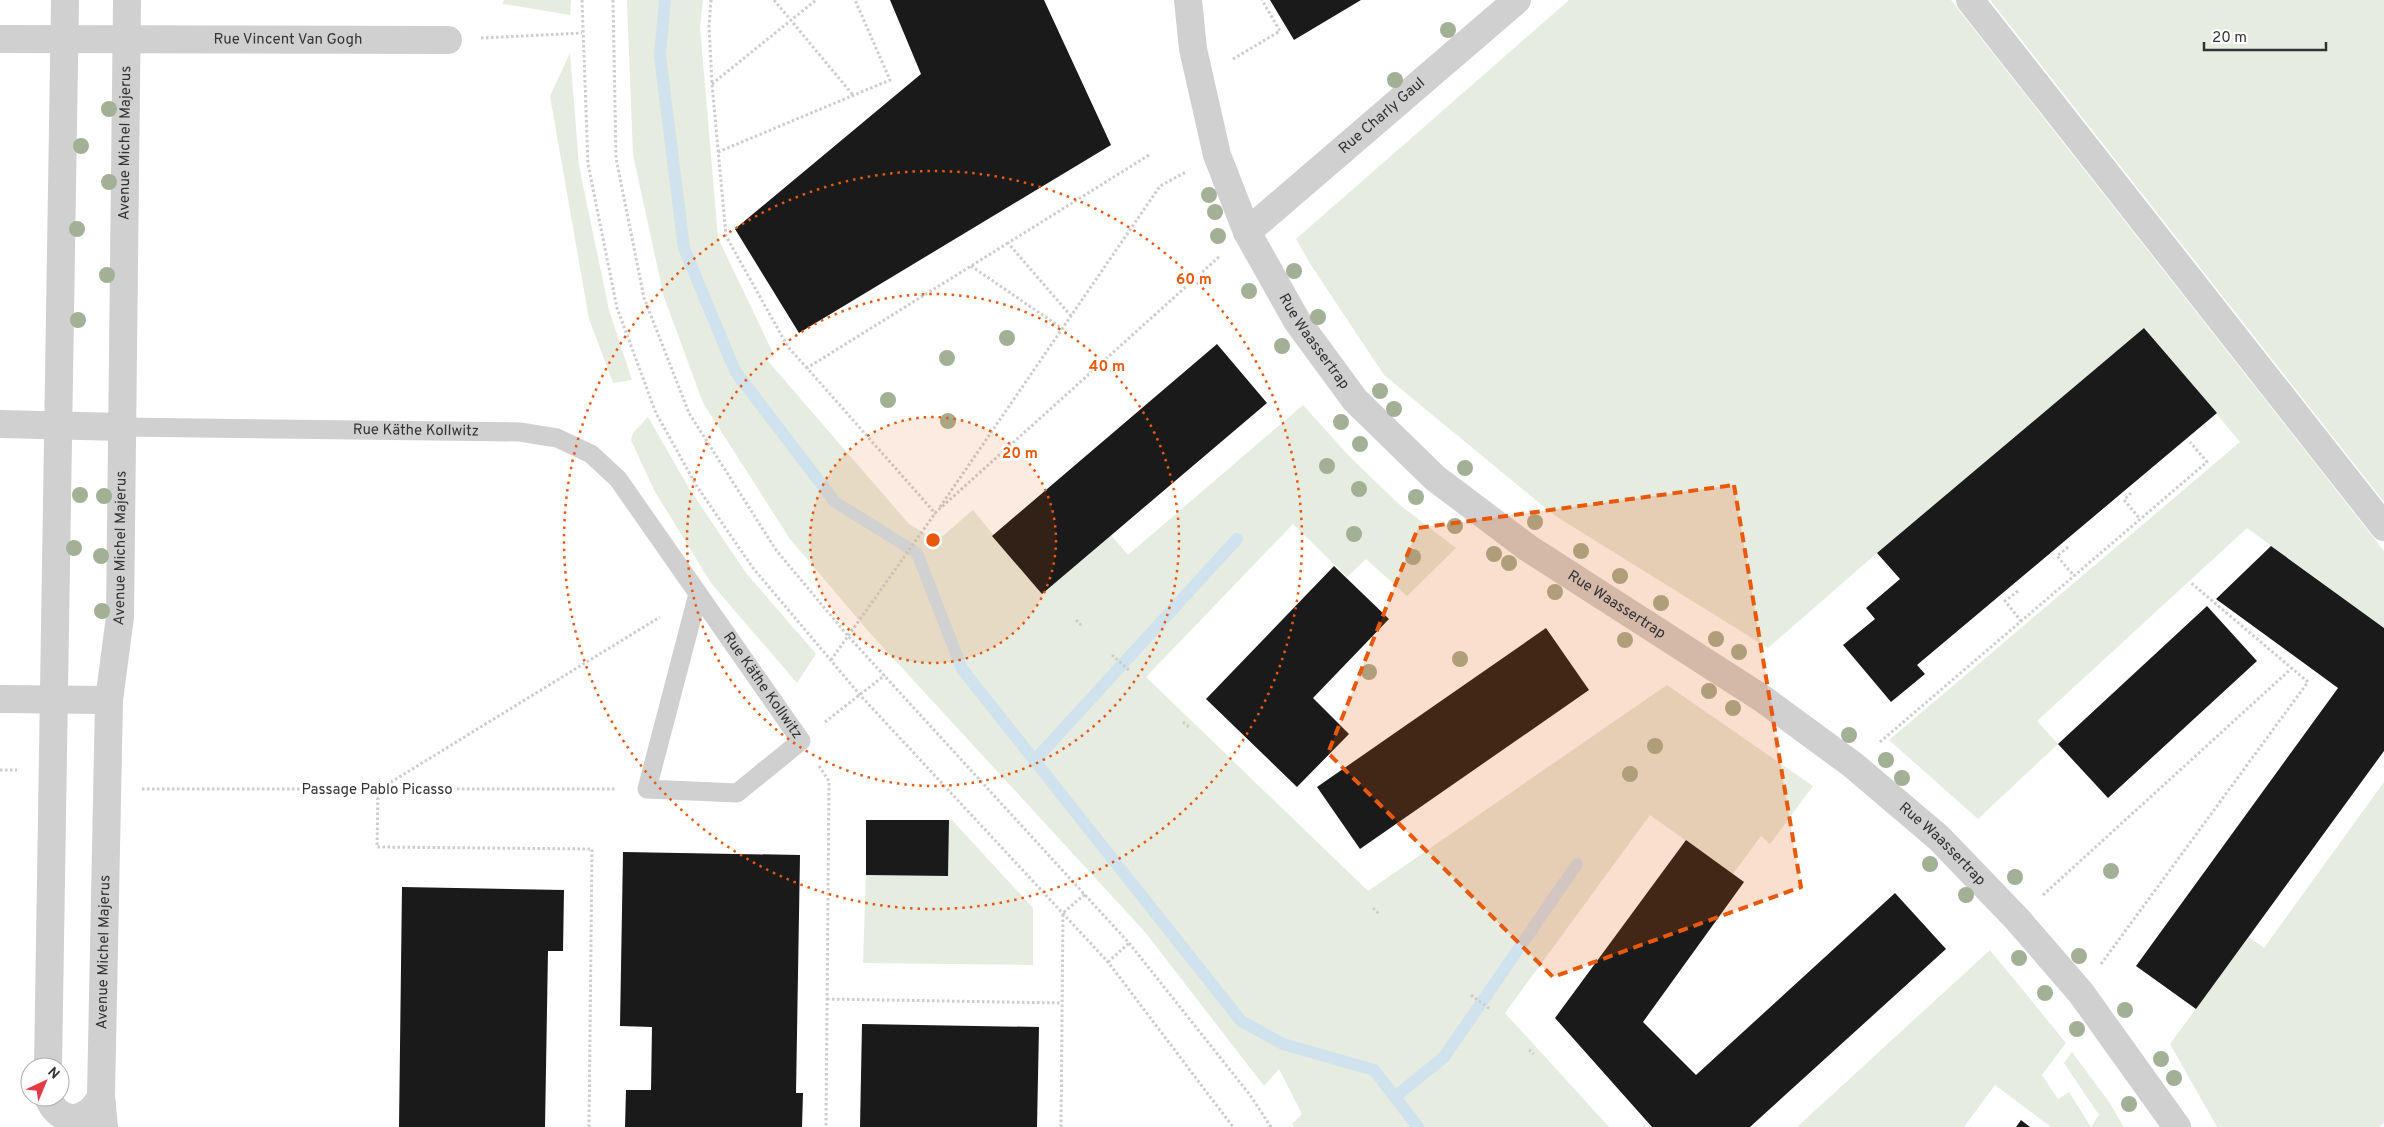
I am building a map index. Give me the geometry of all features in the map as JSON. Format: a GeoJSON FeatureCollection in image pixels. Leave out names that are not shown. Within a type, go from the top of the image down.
{"type":"FeatureCollection","features":[{"type":"Feature","properties":{"kind":"street"},"geometry":{"type":"LineString","coordinates":[[48,1057],[65,0]]}},
{"type":"Feature","properties":{"kind":"street","name":"Avenue Michel Majerus"},"geometry":{"type":"LineString","coordinates":[[104,1127],[101,1096],[109,700],[120,617],[127,0]]}},
{"type":"Feature","properties":{"kind":"street","name":"Rue Waassertrap"},"geometry":{"type":"LineString","coordinates":[[1188,0],[1193,49],[1217,155],[1247,232],[1297,321],[1355,400],[1435,478],[1528,548],[1755,694],[1853,765],[1939,838],[2017,919],[2080,993],[2177,1127]]}},
{"type":"Feature","properties":{"kind":"street","name":"Rue Charly Gaul"},"geometry":{"type":"LineString","coordinates":[[1247,232],[1517,0]]}},
{"type":"Feature","properties":{"kind":"street"},"geometry":{"type":"LineString","coordinates":[[1970,0],[2384,527]]}},
{"type":"Feature","properties":{"kind":"street","name":"Rue Vincent Van Gogh"},"geometry":{"type":"LineString","coordinates":[[0,39],[127,41],[448,40]]}},
{"type":"Feature","properties":{"kind":"street","name":"Rue Käthe Kollwitz"},"geometry":{"type":"LineString","coordinates":[[0,424],[122,427]]}},
{"type":"Feature","properties":{"kind":"street"},"geometry":{"type":"LineString","coordinates":[[0,699],[109,700]]}},
{"type":"Feature","properties":{"kind":"street"},"geometry":{"type":"LineString","coordinates":[[52,1107],[61,1116],[73,1119],[86,1116],[96,1108],[101,1096]]}},
{"type":"Feature","properties":{"kind":"street"},"geometry":{"type":"LineString","coordinates":[[47,1127],[48,1107]]}},
{"type":"Feature","properties":{"kind":"lane","name":"Rue Käthe Kollwitz"},"geometry":{"type":"LineString","coordinates":[[122,427],[520,432],[557,438],[591,454],[618,479],[801,740],[738,793],[647,789]]}},
{"type":"Feature","properties":{"kind":"lane"},"geometry":{"type":"LineString","coordinates":[[647,789],[698,594]]}},
{"type":"Feature","properties":{"kind":"path"},"geometry":{"type":"LineString","coordinates":[[582,0],[588,164],[617,308],[656,413],[696,485],[753,568],[860,694],[1108,962],[1233,1127]]}},
{"type":"Feature","properties":{"kind":"path"},"geometry":{"type":"LineString","coordinates":[[613,0],[616,158],[644,298],[689,413],[776,550],[848,636],[1129,943],[1250,1096],[1270,1127]]}},
{"type":"Feature","properties":{"kind":"path"},"geometry":{"type":"LineString","coordinates":[[711,0],[709,25],[712,84],[726,236],[788,347],[935,513]]}},
{"type":"Feature","properties":{"kind":"path"},"geometry":{"type":"LineString","coordinates":[[774,0],[853,94]]}},
{"type":"Feature","properties":{"kind":"path"},"geometry":{"type":"LineString","coordinates":[[712,84],[816,0]]}},
{"type":"Feature","properties":{"kind":"path"},"geometry":{"type":"LineString","coordinates":[[718,152],[890,80],[855,0]]}},
{"type":"Feature","properties":{"kind":"path"},"geometry":{"type":"LineString","coordinates":[[1200,78],[1280,31],[1262,0]]}},
{"type":"Feature","properties":{"kind":"path"},"geometry":{"type":"LineString","coordinates":[[448,40],[582,33]]}},
{"type":"Feature","properties":{"kind":"path"},"geometry":{"type":"LineString","coordinates":[[807,368],[1149,155]]}},
{"type":"Feature","properties":{"kind":"path"},"geometry":{"type":"LineString","coordinates":[[831,660],[922,532],[1160,186],[1217,155]]}},
{"type":"Feature","properties":{"kind":"path"},"geometry":{"type":"LineString","coordinates":[[1008,243],[1071,316]]}},
{"type":"Feature","properties":{"kind":"path"},"geometry":{"type":"LineString","coordinates":[[971,266],[1062,329]]}},
{"type":"Feature","properties":{"kind":"path"},"geometry":{"type":"LineString","coordinates":[[935,513],[1207,268]]}},
{"type":"Feature","properties":{"kind":"path"},"geometry":{"type":"LineString","coordinates":[[1853,765],[2207,462],[2190,442]]}},
{"type":"Feature","properties":{"kind":"path"},"geometry":{"type":"LineString","coordinates":[[2131,494],[2124,500],[2140,519]]}},
{"type":"Feature","properties":{"kind":"path"},"geometry":{"type":"LineString","coordinates":[[2068,547],[2057,556],[2074,576]]}},
{"type":"Feature","properties":{"kind":"path"},"geometry":{"type":"LineString","coordinates":[[2080,993],[2308,682],[2190,582]]}},
{"type":"Feature","properties":{"kind":"path"},"geometry":{"type":"LineString","coordinates":[[2018,591],[2005,601],[2021,621]]}},
{"type":"Feature","properties":{"kind":"path"},"geometry":{"type":"LineString","coordinates":[[589,1127],[592,849],[377,847],[378,790],[698,594]]}},
{"type":"Feature","properties":{"kind":"path"},"geometry":{"type":"LineString","coordinates":[[1076,620],[1083,627]]}},
{"type":"Feature","properties":{"kind":"path"},"geometry":{"type":"LineString","coordinates":[[1112,655],[1130,671]]}},
{"type":"Feature","properties":{"kind":"path"},"geometry":{"type":"LineString","coordinates":[[2058,882],[2292,668]]}},
{"type":"Feature","properties":{"kind":"path"},"geometry":{"type":"LineString","coordinates":[[826,1127],[829,781],[801,740],[884,676]]}},
{"type":"Feature","properties":{"kind":"path"},"geometry":{"type":"LineString","coordinates":[[1183,722],[1190,728]]}},
{"type":"Feature","properties":{"kind":"path","name":"Passage Pablo Picasso"},"geometry":{"type":"LineString","coordinates":[[107,789],[647,789]]}},
{"type":"Feature","properties":{"kind":"path"},"geometry":{"type":"LineString","coordinates":[[1061,1127],[1063,913],[1084,894]]}},
{"type":"Feature","properties":{"kind":"path"},"geometry":{"type":"LineString","coordinates":[[1373,908],[1380,915]]}},
{"type":"Feature","properties":{"kind":"path"},"geometry":{"type":"LineString","coordinates":[[1108,962],[1129,943]]}},
{"type":"Feature","properties":{"kind":"path"},"geometry":{"type":"LineString","coordinates":[[1471,995],[1490,1009]]}},
{"type":"Feature","properties":{"kind":"path"},"geometry":{"type":"LineString","coordinates":[[827,999],[1062,1003]]}},
{"type":"Feature","properties":{"kind":"path"},"geometry":{"type":"LineString","coordinates":[[1529,1050],[1534,1054]]}},
{"type":"Feature","properties":{"kind":"highlighted area"},"geometry":{"type":"Polygon","coordinates":[[[1734,485],[1801,887],[1553,977],[1328,753],[1418,528],[1734,485]]]}},
{"type":"Feature","properties":{"kind":"shaded area"},"geometry":{"type":"Polygon","coordinates":[[[504,0],[571,0],[570,15],[503,4],[504,0]]]}},
{"type":"Feature","properties":{"kind":"shaded area"},"geometry":{"type":"Polygon","coordinates":[[[627,0],[703,0],[700,27],[718,238],[774,355],[767,360],[909,524],[937,541],[973,510],[1042,594],[1111,535],[1128,555],[1303,405],[1350,457],[1401,506],[1456,548],[1407,596],[1366,559],[1347,577],[1293,524],[1146,677],[1368,891],[1667,685],[1813,786],[1770,844],[1761,836],[1733,874],[1650,815],[1505,1013],[1609,1127],[1294,1127],[1292,1124],[1302,1114],[1279,1069],[1264,1086],[1145,932],[869,632],[790,539],[703,403],[664,297],[633,155],[627,0]]]}},
{"type":"Feature","properties":{"kind":"shaded area"},"geometry":{"type":"Polygon","coordinates":[[[1569,0],[1951,0],[2384,551],[2384,628],[2247,528],[2037,721],[2058,744],[1978,819],[1889,740],[2240,442],[2145,328],[1877,553],[1768,648],[1554,515],[1384,375],[1311,265],[1296,239],[1569,0]]]}},
{"type":"Feature","properties":{"kind":"shaded area"},"geometry":{"type":"Polygon","coordinates":[[[1990,0],[2384,0],[2384,502],[1990,0]]]}},
{"type":"Feature","properties":{"kind":"shaded area"},"geometry":{"type":"Polygon","coordinates":[[[570,53],[579,166],[609,310],[632,380],[613,383],[589,319],[550,96],[570,53]]]}},
{"type":"Feature","properties":{"kind":"shaded area"},"geometry":{"type":"Polygon","coordinates":[[[648,417],[690,490],[746,573],[816,654],[797,683],[711,583],[654,490],[631,440],[633,433],[648,417]]]}},
{"type":"Feature","properties":{"kind":"shaded area"},"geometry":{"type":"Polygon","coordinates":[[[2384,782],[2384,1123],[2379,1127],[2217,1127],[2170,1044],[2249,937],[2264,948],[2384,782]]]}},
{"type":"Feature","properties":{"kind":"shaded area"},"geometry":{"type":"Polygon","coordinates":[[[949,820],[952,820],[1033,908],[1033,965],[863,963],[866,875],[948,876],[949,820]]]}},
{"type":"Feature","properties":{"kind":"shaded area"},"geometry":{"type":"Polygon","coordinates":[[[1990,950],[2066,1043],[2042,1075],[2058,1099],[2069,1092],[2091,1127],[2051,1127],[1995,1085],[1964,1127],[1797,1127],[1990,950]]]}},
{"type":"Feature","properties":{"kind":"shaded area"},"geometry":{"type":"Polygon","coordinates":[[[2072,1052],[2109,1102],[2124,1127],[2091,1127],[2099,1115],[2064,1063],[2072,1052]]]}},
{"type":"Feature","properties":{"kind":"building"},"geometry":{"type":"Polygon","coordinates":[[[890,0],[1044,0],[1111,145],[799,333],[735,229],[921,74],[890,0]]]}},
{"type":"Feature","properties":{"kind":"building"},"geometry":{"type":"Polygon","coordinates":[[[1270,0],[1361,0],[1294,40],[1270,0]]]}},
{"type":"Feature","properties":{"kind":"building"},"geometry":{"type":"Polygon","coordinates":[[[2144,328],[2217,413],[1917,665],[1925,674],[1891,702],[1843,645],[1875,619],[1866,608],[1900,579],[1877,553],[2144,328]]]}},
{"type":"Feature","properties":{"kind":"building"},"geometry":{"type":"Polygon","coordinates":[[[1217,344],[1267,403],[1042,594],[992,536],[1217,344]]]}},
{"type":"Feature","properties":{"kind":"building"},"geometry":{"type":"Polygon","coordinates":[[[2271,546],[2384,628],[2384,751],[2196,1009],[2136,966],[2338,688],[2216,599],[2271,546]]]}},
{"type":"Feature","properties":{"kind":"building"},"geometry":{"type":"Polygon","coordinates":[[[1334,566],[1389,619],[1313,698],[1349,734],[1297,787],[1206,699],[1334,566]]]}},
{"type":"Feature","properties":{"kind":"building"},"geometry":{"type":"Polygon","coordinates":[[[2207,606],[2257,661],[2108,798],[2058,744],[2207,606]]]}},
{"type":"Feature","properties":{"kind":"building"},"geometry":{"type":"Polygon","coordinates":[[[1546,628],[1589,690],[1360,849],[1317,787],[1546,628]]]}},
{"type":"Feature","properties":{"kind":"building"},"geometry":{"type":"Polygon","coordinates":[[[866,820],[949,820],[948,876],[866,875],[866,820]]]}},
{"type":"Feature","properties":{"kind":"building"},"geometry":{"type":"Polygon","coordinates":[[[1686,840],[1744,882],[1643,1022],[1696,1075],[1895,893],[1946,949],[1750,1127],[1652,1127],[1555,1018],[1686,840]]]}},
{"type":"Feature","properties":{"kind":"building"},"geometry":{"type":"Polygon","coordinates":[[[623,852],[800,855],[796,1093],[803,1093],[802,1127],[625,1127],[626,1090],[651,1090],[652,1027],[620,1026],[623,852]]]}},
{"type":"Feature","properties":{"kind":"building"},"geometry":{"type":"Polygon","coordinates":[[[402,887],[564,890],[563,951],[548,951],[545,1127],[399,1127],[402,887]]]}},
{"type":"Feature","properties":{"kind":"building"},"geometry":{"type":"Polygon","coordinates":[[[862,1024],[1039,1027],[1037,1127],[860,1127],[862,1024]]]}},
{"type":"Feature","properties":{"kind":"building"},"geometry":{"type":"Polygon","coordinates":[[[2021,1120],[2030,1127],[2016,1127],[2021,1120]]]}},
{"type":"Feature","properties":{"kind":"waterway"},"geometry":{"type":"LineString","coordinates":[[665,0],[660,56],[684,248],[735,371],[835,502],[917,553],[962,669],[1241,1021],[1283,1044],[1374,1070],[1418,1127]]}},
{"type":"Feature","properties":{"kind":"waterway"},"geometry":{"type":"LineString","coordinates":[[1034,761],[1237,539]]}},
{"type":"Feature","properties":{"kind":"waterway"},"geometry":{"type":"LineString","coordinates":[[1395,1097],[1444,1057],[1577,864]]}}]}
